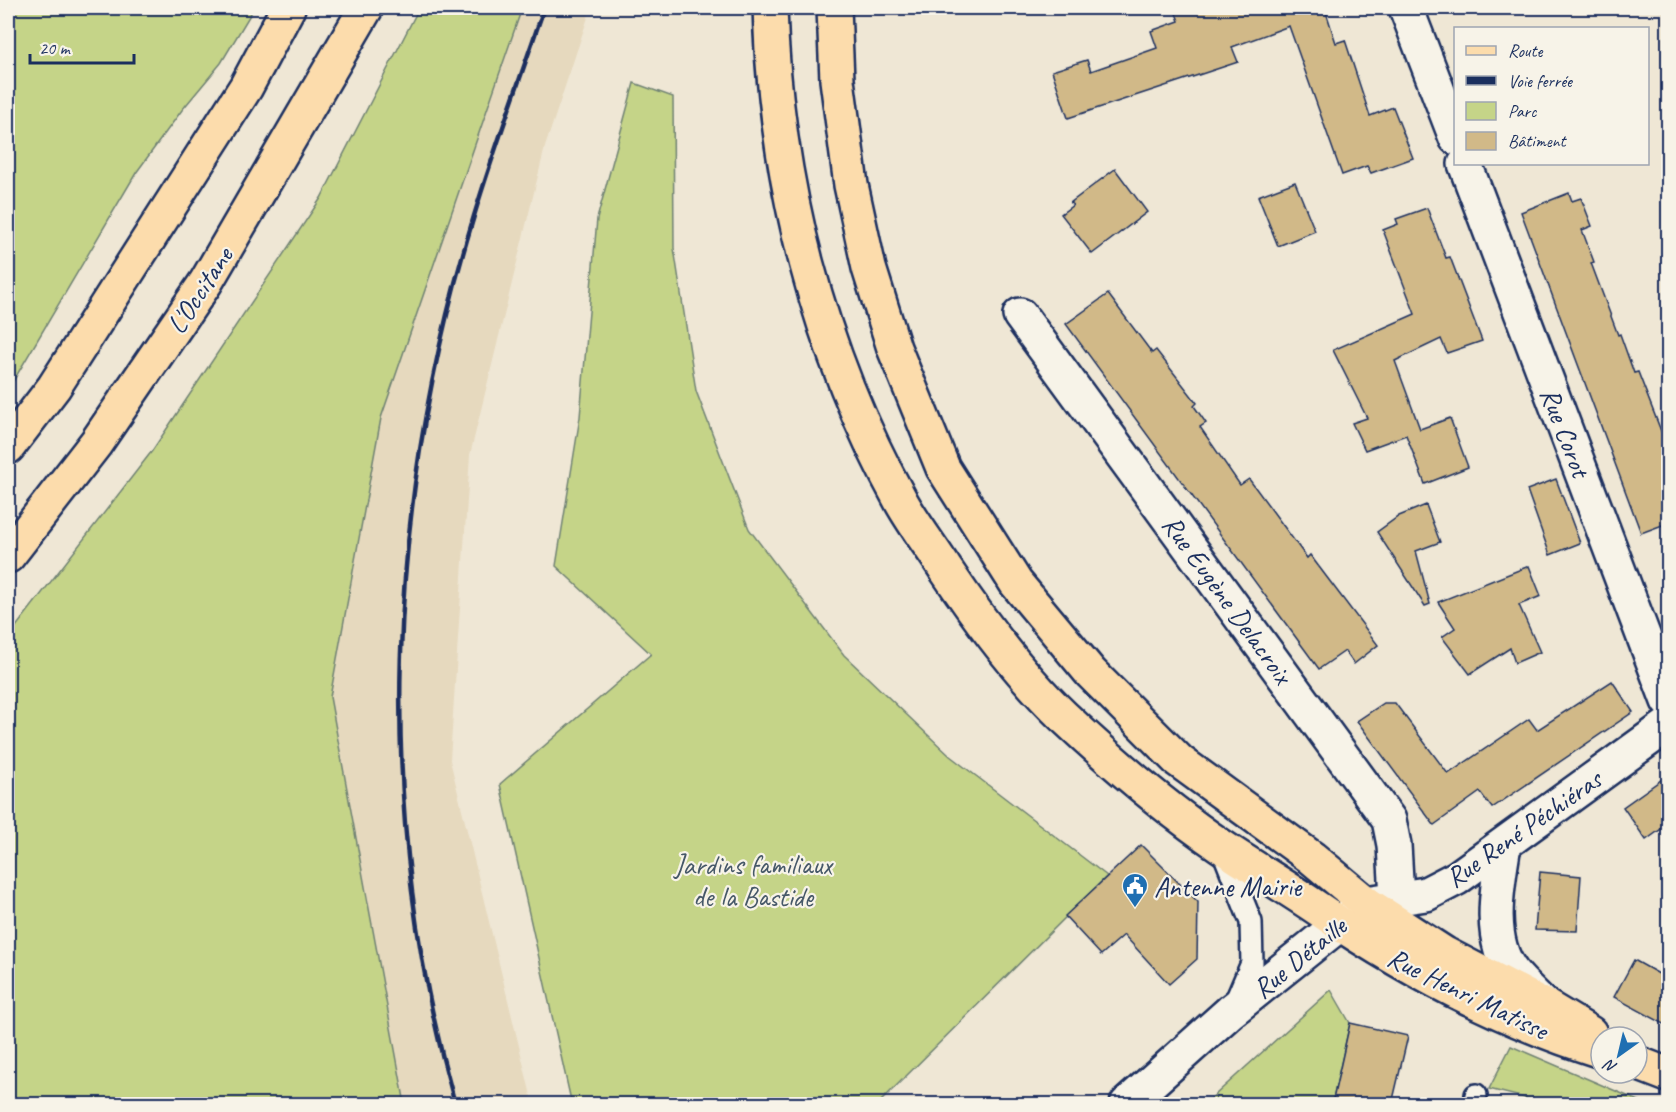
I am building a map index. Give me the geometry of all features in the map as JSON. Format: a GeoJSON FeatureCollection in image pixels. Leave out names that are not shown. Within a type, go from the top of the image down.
{"type":"FeatureCollection","features":[{"type":"Feature","properties":{"kind":"main road"},"geometry":{"type":"LineString","coordinates":[[8,447],[54,387],[239,97],[288,8]]}},
{"type":"Feature","properties":{"kind":"main road","name":"L'Occitane"},"geometry":{"type":"LineString","coordinates":[[8,556],[96,443],[206,282],[366,8]]}},
{"type":"Feature","properties":{"kind":"main road","name":"Rue Henri Matisse"},"geometry":{"type":"LineString","coordinates":[[770,8],[772,72],[784,154],[810,281],[844,382],[903,504],[978,618],[1062,714],[1156,797],[1221,846],[1276,879],[1340,924],[1429,979],[1552,1036],[1589,1047]]}},
{"type":"Feature","properties":{"kind":"main road","name":"Rue Henri Matisse"},"geometry":{"type":"LineString","coordinates":[[834,8],[838,92],[851,185],[868,268],[894,348],[943,468],[1016,583],[1091,673],[1179,761],[1312,858],[1381,900],[1445,954],[1545,1006],[1589,1033]]}},
{"type":"Feature","properties":{"kind":"main road"},"geometry":{"type":"LineString","coordinates":[[1649,1067],[1668,1075]]}},
{"type":"Feature","properties":{"kind":"street"},"geometry":{"type":"LineString","coordinates":[[1406,8],[1454,135]]}},
{"type":"Feature","properties":{"kind":"street","name":"Rue Corot"},"geometry":{"type":"LineString","coordinates":[[1465,165],[1668,701]]}},
{"type":"Feature","properties":{"kind":"street","name":"Rue Eugène Delacroix"},"geometry":{"type":"LineString","coordinates":[[1020,315],[1389,819],[1395,845],[1381,900]]}},
{"type":"Feature","properties":{"kind":"street","name":"Rue René Péchiéras"},"geometry":{"type":"LineString","coordinates":[[1381,900],[1426,894],[1457,878],[1668,725]]}},
{"type":"Feature","properties":{"kind":"street"},"geometry":{"type":"LineString","coordinates":[[1504,845],[1496,902],[1499,940],[1511,971],[1545,1006]]}},
{"type":"Feature","properties":{"kind":"street","name":"Rue Détaille"},"geometry":{"type":"LineString","coordinates":[[1127,1104],[1231,1011],[1340,924],[1381,900]]}},
{"type":"Feature","properties":{"kind":"lane","name":"Rue Détaille"},"geometry":{"type":"LineString","coordinates":[[1221,846],[1251,922],[1252,963],[1231,1011]]}},
{"type":"Feature","properties":{"kind":"shaded area"},"geometry":{"type":"Polygon","coordinates":[[[522,8],[591,8],[545,147],[470,455],[450,760],[533,1104],[405,1104],[330,697],[381,418],[522,8]]]}},
{"type":"Feature","properties":{"kind":"green space"},"geometry":{"type":"Polygon","coordinates":[[[8,8],[254,8],[221,63],[182,110],[136,173],[8,390],[8,8]]]}},
{"type":"Feature","properties":{"kind":"green space"},"geometry":{"type":"Polygon","coordinates":[[[419,8],[522,8],[381,418],[330,697],[405,1104],[8,1104],[8,637],[152,451],[321,198],[419,8]]]}},
{"type":"Feature","properties":{"kind":"green space","name":"Jardins familiaux de la Bastide"},"geometry":{"type":"Polygon","coordinates":[[[634,83],[673,97],[674,248],[696,391],[749,529],[844,655],[950,756],[1107,876],[878,1104],[573,1104],[570,1096],[500,784],[651,654],[556,566],[580,417],[597,219],[634,83]]]}},
{"type":"Feature","properties":{"kind":"green space"},"geometry":{"type":"Polygon","coordinates":[[[1331,990],[1350,1023],[1332,1104],[1205,1104],[1331,990]]]}},
{"type":"Feature","properties":{"kind":"green space"},"geometry":{"type":"Polygon","coordinates":[[[1511,1046],[1589,1080],[1589,1085],[1602,1085],[1646,1104],[1524,1104],[1525,1098],[1489,1089],[1511,1046]]]}},
{"type":"Feature","properties":{"kind":"building"},"geometry":{"type":"Polygon","coordinates":[[[1174,8],[1330,8],[1331,11],[1326,12],[1336,43],[1345,40],[1370,116],[1393,107],[1413,158],[1371,173],[1367,166],[1342,175],[1289,26],[1232,47],[1238,62],[1068,118],[1052,71],[1087,60],[1091,71],[1157,48],[1151,31],[1179,21],[1174,8]]]}},
{"type":"Feature","properties":{"kind":"building"},"geometry":{"type":"Polygon","coordinates":[[[1115,169],[1147,212],[1092,254],[1061,214],[1073,205],[1070,203],[1115,169]]]}},
{"type":"Feature","properties":{"kind":"building"},"geometry":{"type":"Polygon","coordinates":[[[1295,182],[1315,231],[1278,246],[1258,196],[1295,182]]]}},
{"type":"Feature","properties":{"kind":"building"},"geometry":{"type":"Polygon","coordinates":[[[1569,193],[1572,201],[1581,198],[1592,226],[1582,230],[1594,262],[1591,263],[1618,335],[1620,334],[1634,373],[1638,372],[1668,449],[1668,523],[1641,533],[1521,212],[1569,193]]]}},
{"type":"Feature","properties":{"kind":"building"},"geometry":{"type":"Polygon","coordinates":[[[1427,208],[1446,258],[1450,257],[1482,341],[1447,353],[1441,339],[1395,361],[1420,429],[1450,418],[1468,467],[1425,484],[1406,435],[1365,450],[1352,423],[1367,418],[1333,350],[1415,314],[1383,230],[1398,224],[1396,219],[1427,208]]]}},
{"type":"Feature","properties":{"kind":"building"},"geometry":{"type":"Polygon","coordinates":[[[1108,294],[1152,353],[1156,350],[1197,403],[1194,406],[1206,423],[1200,427],[1240,485],[1249,479],[1307,558],[1310,555],[1378,645],[1354,664],[1345,651],[1319,669],[1066,324],[1108,294]]]}},
{"type":"Feature","properties":{"kind":"building"},"geometry":{"type":"Polygon","coordinates":[[[1556,479],[1580,543],[1550,555],[1527,490],[1556,479]]]}},
{"type":"Feature","properties":{"kind":"building"},"geometry":{"type":"Polygon","coordinates":[[[1426,505],[1440,542],[1416,551],[1430,604],[1425,606],[1377,532],[1399,516],[1426,505]]]}},
{"type":"Feature","properties":{"kind":"building"},"geometry":{"type":"Polygon","coordinates":[[[1529,566],[1541,596],[1519,605],[1540,652],[1515,663],[1510,648],[1470,674],[1442,637],[1455,628],[1438,602],[1529,566]]]}},
{"type":"Feature","properties":{"kind":"building"},"geometry":{"type":"Polygon","coordinates":[[[1612,681],[1633,712],[1492,808],[1480,792],[1434,825],[1357,721],[1384,703],[1395,703],[1448,774],[1529,719],[1537,730],[1612,681]]]}},
{"type":"Feature","properties":{"kind":"building"},"geometry":{"type":"Polygon","coordinates":[[[1668,775],[1668,824],[1646,840],[1623,807],[1668,775]]]}},
{"type":"Feature","properties":{"kind":"building","name":"Antenne Mairie"},"geometry":{"type":"Polygon","coordinates":[[[1141,845],[1198,902],[1197,959],[1169,984],[1124,935],[1101,955],[1065,916],[1141,845]]]}},
{"type":"Feature","properties":{"kind":"building"},"geometry":{"type":"Polygon","coordinates":[[[1540,872],[1581,876],[1577,931],[1535,930],[1540,872]]]}},
{"type":"Feature","properties":{"kind":"building"},"geometry":{"type":"Polygon","coordinates":[[[1634,960],[1668,979],[1668,1026],[1614,997],[1634,960]]]}},
{"type":"Feature","properties":{"kind":"building"},"geometry":{"type":"Polygon","coordinates":[[[1350,1023],[1408,1036],[1392,1104],[1332,1104],[1350,1023]]]}},
{"type":"Feature","properties":{"kind":"railway"},"geometry":{"type":"LineString","coordinates":[[455,1104],[429,994],[411,883],[402,771],[401,659],[408,547],[422,436],[445,325],[482,190],[544,8]]}},
{"type":"Feature","properties":{"kind":"place","name":"Antenne Mairie"},"geometry":{"type":"Point","coordinates":[1135,909]}}]}
